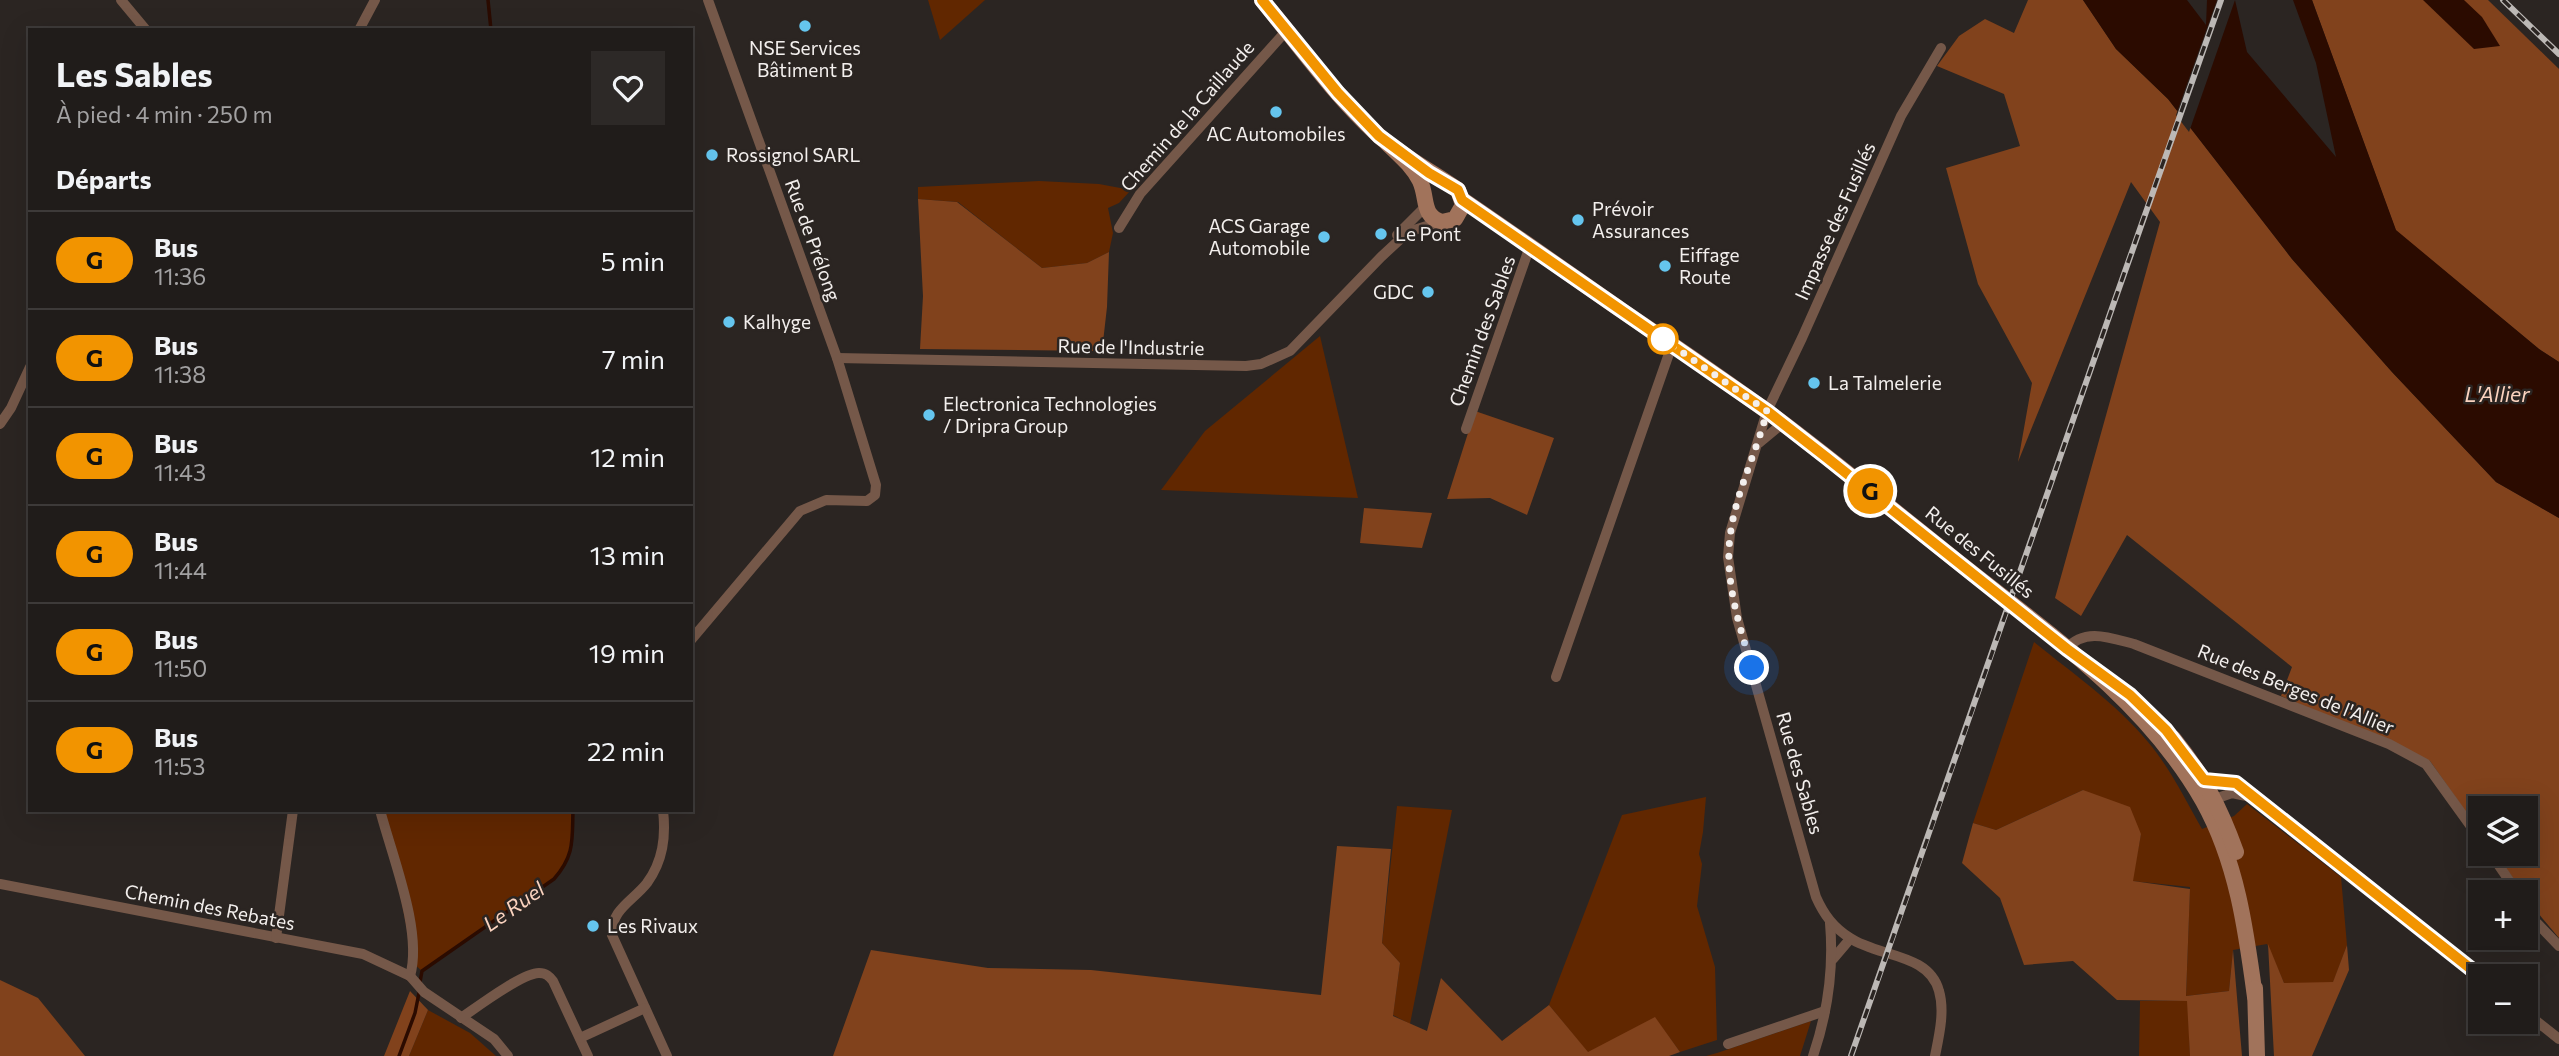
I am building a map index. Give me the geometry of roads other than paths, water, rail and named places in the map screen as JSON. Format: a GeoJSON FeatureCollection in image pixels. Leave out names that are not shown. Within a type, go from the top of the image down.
{"type":"FeatureCollection","features":[{"type":"Feature","properties":{"kind":"main road"},"geometry":{"type":"LineString","coordinates":[[1262,0],[1344,99],[1407,162],[1420,181],[1430,216],[1472,221],[1525,242]]}},
{"type":"Feature","properties":{"kind":"main road"},"geometry":{"type":"LineString","coordinates":[[1386,142],[1458,190],[1462,210],[1447,220]]}},
{"type":"Feature","properties":{"kind":"main road"},"geometry":{"type":"LineString","coordinates":[[1425,203],[1431,189],[1448,185]]}},
{"type":"Feature","properties":{"kind":"main road"},"geometry":{"type":"LineString","coordinates":[[1462,200],[1525,242]]}},
{"type":"Feature","properties":{"kind":"main road","name":"Rue des Fusillés"},"geometry":{"type":"LineString","coordinates":[[1525,242],[1783,423],[2067,649],[2130,695],[2166,730],[2202,782],[2232,869],[2244,916],[2255,997],[2257,1056]]}},
{"type":"Feature","properties":{"kind":"main road","name":"Rue des Fusillés"},"geometry":{"type":"LineString","coordinates":[[2067,649],[2125,700],[2158,735],[2209,801]]}},
{"type":"Feature","properties":{"kind":"street"},"geometry":{"type":"LineString","coordinates":[[121,0],[144,28]]}},
{"type":"Feature","properties":{"kind":"street"},"geometry":{"type":"LineString","coordinates":[[360,28],[375,0]]}},
{"type":"Feature","properties":{"kind":"street","name":"Rue de Prélong"},"geometry":{"type":"LineString","coordinates":[[693,638],[800,511],[826,500],[867,501],[875,495],[876,485],[837,358],[708,0]]}},
{"type":"Feature","properties":{"kind":"street","name":"Chemin de la Caillaude"},"geometry":{"type":"LineString","coordinates":[[1119,228],[1140,194],[1287,30]]}},
{"type":"Feature","properties":{"kind":"street","name":"Impasse des Fusillés"},"geometry":{"type":"LineString","coordinates":[[1767,411],[1901,116],[1941,47]]}},
{"type":"Feature","properties":{"kind":"street","name":"Rue de l'Industrie"},"geometry":{"type":"LineString","coordinates":[[1381,257],[1425,203]]}},
{"type":"Feature","properties":{"kind":"street","name":"Rue de l'Industrie"},"geometry":{"type":"LineString","coordinates":[[837,358],[1246,366],[1261,364],[1290,351],[1408,232],[1447,220]]}},
{"type":"Feature","properties":{"kind":"street","name":"Chemin des Sables"},"geometry":{"type":"LineString","coordinates":[[1466,429],[1525,242]]}},
{"type":"Feature","properties":{"kind":"street"},"geometry":{"type":"LineString","coordinates":[[1556,677],[1672,345]]}},
{"type":"Feature","properties":{"kind":"street"},"geometry":{"type":"LineString","coordinates":[[0,424],[11,408],[28,371]]}},
{"type":"Feature","properties":{"kind":"street","name":"Rue des Sables"},"geometry":{"type":"LineString","coordinates":[[1767,411],[1730,533],[1728,557],[1737,618],[1816,897],[1830,923],[1850,939],[1911,961],[1924,968],[1936,982],[1941,1008],[1936,1056]]}},
{"type":"Feature","properties":{"kind":"street"},"geometry":{"type":"LineString","coordinates":[[1759,443],[1783,423]]}},
{"type":"Feature","properties":{"kind":"street","name":"Rue des Berges de l'Allier"},"geometry":{"type":"LineString","coordinates":[[2067,649],[2070,644],[2092,634],[2134,644],[2389,744],[2426,764],[2468,822]]}},
{"type":"Feature","properties":{"kind":"street"},"geometry":{"type":"LineString","coordinates":[[2158,735],[2180,755],[2202,782],[2236,783],[2468,967]]}},
{"type":"Feature","properties":{"kind":"street"},"geometry":{"type":"LineString","coordinates":[[2209,801],[2232,793],[2256,799]]}},
{"type":"Feature","properties":{"kind":"street"},"geometry":{"type":"LineString","coordinates":[[276,938],[293,812]]}},
{"type":"Feature","properties":{"kind":"street"},"geometry":{"type":"LineString","coordinates":[[381,812],[409,917],[414,945],[414,964],[410,976]]}},
{"type":"Feature","properties":{"kind":"street"},"geometry":{"type":"LineString","coordinates":[[663,812],[663,849],[658,866],[646,884],[618,911],[612,935],[667,1056]]}},
{"type":"Feature","properties":{"kind":"street","name":"Chemin des Rebates"},"geometry":{"type":"LineString","coordinates":[[0,884],[363,954],[410,976],[424,992],[494,1039],[508,1056]]}},
{"type":"Feature","properties":{"kind":"street"},"geometry":{"type":"LineString","coordinates":[[1812,1056],[1825,1011],[1833,959],[1830,923]]}},
{"type":"Feature","properties":{"kind":"street"},"geometry":{"type":"LineString","coordinates":[[2538,924],[2559,946]]}},
{"type":"Feature","properties":{"kind":"street"},"geometry":{"type":"LineString","coordinates":[[1833,959],[1850,939]]}},
{"type":"Feature","properties":{"kind":"street"},"geometry":{"type":"LineString","coordinates":[[461,1017],[523,978],[541,972],[549,975],[553,981],[588,1056]]}},
{"type":"Feature","properties":{"kind":"street"},"geometry":{"type":"LineString","coordinates":[[580,1038],[645,1008]]}},
{"type":"Feature","properties":{"kind":"street"},"geometry":{"type":"LineString","coordinates":[[1728,1044],[1825,1011]]}},
{"type":"Feature","properties":{"kind":"street"},"geometry":{"type":"LineString","coordinates":[[2538,1022],[2559,1039]]}},
{"type":"Feature","properties":{"kind":"water","name":"L'Allier"},"geometry":{"type":"Polygon","coordinates":[[[2083,0],[2187,0],[2206,25],[2207,0],[2235,0],[2247,52],[2336,157],[2316,63],[2293,0],[2312,0],[2396,230],[2539,349],[2559,362],[2559,518],[2496,482],[2392,372],[2292,259],[2168,99],[2116,49],[2083,0]]]}},
{"type":"Feature","properties":{"kind":"water"},"geometry":{"type":"Polygon","coordinates":[[[2423,0],[2464,0],[2482,17],[2500,46],[2474,49],[2423,0]]]}},
{"type":"Feature","properties":{"kind":"waterway","name":"Le Ruel"},"geometry":{"type":"LineString","coordinates":[[488,0],[491,28]]}},
{"type":"Feature","properties":{"kind":"waterway","name":"Le Ruel"},"geometry":{"type":"LineString","coordinates":[[420,982],[422,971],[554,879],[569,855],[573,812]]}},
{"type":"Feature","properties":{"kind":"waterway","name":"Le Ruel"},"geometry":{"type":"LineString","coordinates":[[399,1056],[415,1013],[419,993]]}},
{"type":"Feature","properties":{"kind":"railway"},"geometry":{"type":"LineString","coordinates":[[1851,1056],[2221,0]]}},
{"type":"Feature","properties":{"kind":"railway"},"geometry":{"type":"LineString","coordinates":[[2503,0],[2559,54]]}},
{"type":"Feature","properties":{"kind":"place","name":"NSE Services Bâtiment B"},"geometry":{"type":"Point","coordinates":[805,26]}},
{"type":"Feature","properties":{"kind":"place","name":"AC Automobiles"},"geometry":{"type":"Point","coordinates":[1276,112]}},
{"type":"Feature","properties":{"kind":"place","name":"Rossignol SARL"},"geometry":{"type":"Point","coordinates":[712,155]}},
{"type":"Feature","properties":{"kind":"place","name":"Prévoir Assurances"},"geometry":{"type":"Point","coordinates":[1578,220]}},
{"type":"Feature","properties":{"kind":"place","name":"Le Pont"},"geometry":{"type":"Point","coordinates":[1381,234]}},
{"type":"Feature","properties":{"kind":"place","name":"ACS Garage Automobile"},"geometry":{"type":"Point","coordinates":[1324,237]}},
{"type":"Feature","properties":{"kind":"place","name":"Eiffage Route"},"geometry":{"type":"Point","coordinates":[1665,266]}},
{"type":"Feature","properties":{"kind":"place","name":"GDC"},"geometry":{"type":"Point","coordinates":[1428,292]}},
{"type":"Feature","properties":{"kind":"place","name":"Kalhyge"},"geometry":{"type":"Point","coordinates":[729,322]}},
{"type":"Feature","properties":{"kind":"place","name":"La Talmelerie"},"geometry":{"type":"Point","coordinates":[1814,383]}},
{"type":"Feature","properties":{"kind":"place","name":"Electronica Technologies / Dripra Group"},"geometry":{"type":"Point","coordinates":[929,415]}},
{"type":"Feature","properties":{"kind":"place","name":"Les Rivaux"},"geometry":{"type":"Point","coordinates":[593,926]}}]}
